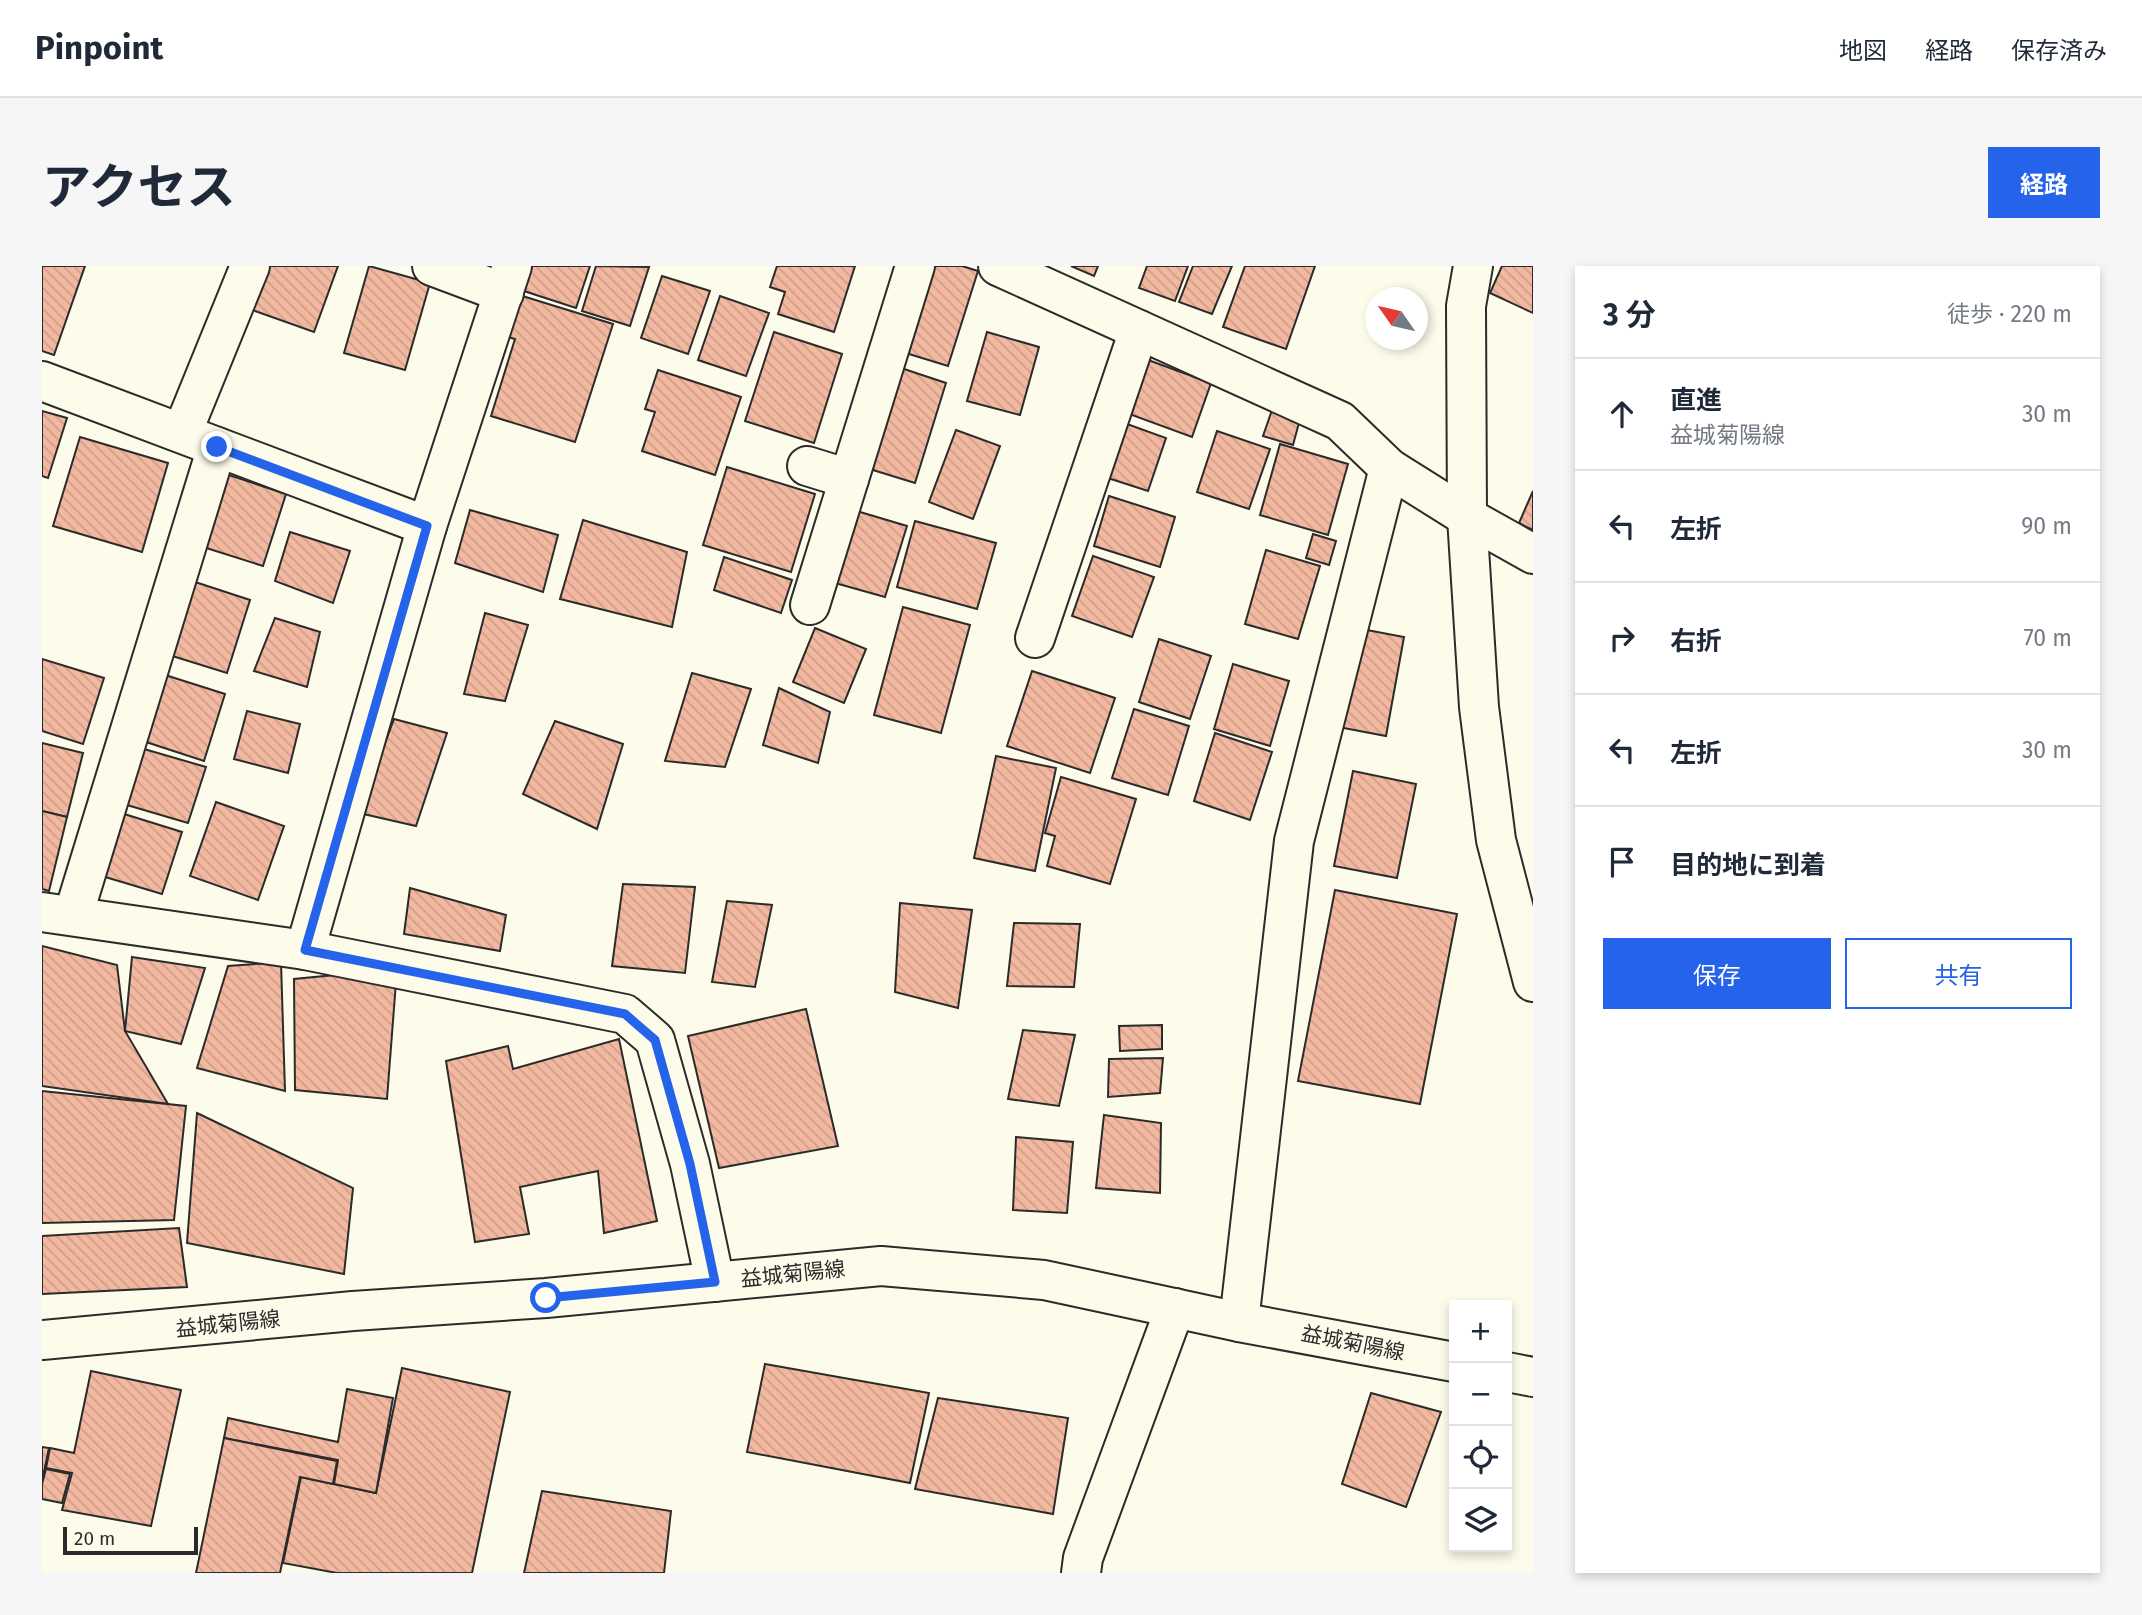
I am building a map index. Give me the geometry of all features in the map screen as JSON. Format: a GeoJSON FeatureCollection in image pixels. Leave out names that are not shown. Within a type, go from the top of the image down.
{"type":"FeatureCollection","features":[{"type":"Feature","properties":{"kind":"street"},"geometry":{"type":"LineString","coordinates":[[182,433],[250,266]]}},
{"type":"Feature","properties":{"kind":"street"},"geometry":{"type":"LineString","coordinates":[[305,950],[427,526],[508,279],[432,266]]}},
{"type":"Feature","properties":{"kind":"street"},"geometry":{"type":"LineString","coordinates":[[810,605],[915,266]]}},
{"type":"Feature","properties":{"kind":"street"},"geometry":{"type":"LineString","coordinates":[[998,266],[1340,421],[1389,468],[1533,554]]}},
{"type":"Feature","properties":{"kind":"street"},"geometry":{"type":"LineString","coordinates":[[1473,266],[1466,306],[1467,517],[1479,707],[1496,840],[1533,982]]}},
{"type":"Feature","properties":{"kind":"street"},"geometry":{"type":"LineString","coordinates":[[1035,638],[1139,330]]}},
{"type":"Feature","properties":{"kind":"street"},"geometry":{"type":"LineString","coordinates":[[42,381],[427,526]]}},
{"type":"Feature","properties":{"kind":"street"},"geometry":{"type":"LineString","coordinates":[[217,447],[58,914],[305,950],[625,1014],[655,1040],[690,1164],[715,1282]]}},
{"type":"Feature","properties":{"kind":"street"},"geometry":{"type":"LineString","coordinates":[[807,466],[849,479]]}},
{"type":"Feature","properties":{"kind":"street"},"geometry":{"type":"LineString","coordinates":[[1240,1322],[1294,841],[1389,468]]}},
{"type":"Feature","properties":{"kind":"street","name":"益城菊陽線"},"geometry":{"type":"LineString","coordinates":[[42,1340],[353,1311],[546,1298],[880,1266],[1044,1280],[1240,1322],[1449,1361]]}},
{"type":"Feature","properties":{"kind":"street"},"geometry":{"type":"LineString","coordinates":[[1081,1573],[1083,1558],[1175,1308]]}},
{"type":"Feature","properties":{"kind":"street"},"geometry":{"type":"LineString","coordinates":[[1512,1373],[1533,1377]]}},
{"type":"Feature","properties":{"kind":"building"},"geometry":{"type":"Polygon","coordinates":[[[42,266],[85,266],[54,355],[42,351],[42,266]]]}},
{"type":"Feature","properties":{"kind":"building"},"geometry":{"type":"Polygon","coordinates":[[[258,266],[338,266],[314,332],[244,307],[258,266]]]}},
{"type":"Feature","properties":{"kind":"building"},"geometry":{"type":"Polygon","coordinates":[[[369,266],[430,283],[405,370],[344,353],[369,266]]]}},
{"type":"Feature","properties":{"kind":"building"},"geometry":{"type":"Polygon","coordinates":[[[532,266],[590,266],[576,308],[524,291],[532,266]]]}},
{"type":"Feature","properties":{"kind":"building"},"geometry":{"type":"Polygon","coordinates":[[[596,266],[649,267],[630,326],[582,311],[596,266]]]}},
{"type":"Feature","properties":{"kind":"building"},"geometry":{"type":"Polygon","coordinates":[[[777,266],[855,266],[834,332],[778,314],[785,292],[770,287],[777,266]]]}},
{"type":"Feature","properties":{"kind":"building"},"geometry":{"type":"Polygon","coordinates":[[[923,266],[962,266],[978,271],[948,366],[896,350],[923,266]]]}},
{"type":"Feature","properties":{"kind":"building"},"geometry":{"type":"Polygon","coordinates":[[[1071,266],[1098,266],[1094,276],[1071,266]]]}},
{"type":"Feature","properties":{"kind":"building"},"geometry":{"type":"Polygon","coordinates":[[[1147,266],[1188,266],[1175,301],[1139,288],[1147,266]]]}},
{"type":"Feature","properties":{"kind":"building"},"geometry":{"type":"Polygon","coordinates":[[[1193,266],[1232,266],[1212,314],[1179,302],[1193,266]]]}},
{"type":"Feature","properties":{"kind":"building"},"geometry":{"type":"Polygon","coordinates":[[[1245,266],[1315,266],[1286,349],[1223,327],[1245,266]]]}},
{"type":"Feature","properties":{"kind":"building"},"geometry":{"type":"Polygon","coordinates":[[[1502,266],[1533,266],[1533,313],[1490,293],[1502,266]]]}},
{"type":"Feature","properties":{"kind":"building"},"geometry":{"type":"Polygon","coordinates":[[[662,276],[710,291],[688,354],[641,338],[662,276]]]}},
{"type":"Feature","properties":{"kind":"building"},"geometry":{"type":"Polygon","coordinates":[[[516,294],[613,324],[575,442],[491,416],[515,339],[503,336],[516,294]]]}},
{"type":"Feature","properties":{"kind":"building"},"geometry":{"type":"Polygon","coordinates":[[[720,296],[769,313],[746,376],[698,360],[720,296]]]}},
{"type":"Feature","properties":{"kind":"building"},"geometry":{"type":"Polygon","coordinates":[[[774,332],[842,354],[814,443],[745,421],[774,332]]]}},
{"type":"Feature","properties":{"kind":"building"},"geometry":{"type":"Polygon","coordinates":[[[987,332],[1039,347],[1020,415],[967,401],[987,332]]]}},
{"type":"Feature","properties":{"kind":"building"},"geometry":{"type":"Polygon","coordinates":[[[1140,357],[1211,383],[1192,437],[1121,411],[1140,357]]]}},
{"type":"Feature","properties":{"kind":"building"},"geometry":{"type":"Polygon","coordinates":[[[892,365],[946,383],[915,483],[860,466],[892,365]]]}},
{"type":"Feature","properties":{"kind":"building"},"geometry":{"type":"Polygon","coordinates":[[[658,370],[741,397],[715,475],[642,451],[655,412],[645,409],[658,370]]]}},
{"type":"Feature","properties":{"kind":"building"},"geometry":{"type":"Polygon","coordinates":[[[1272,410],[1300,419],[1293,445],[1263,436],[1272,410]]]}},
{"type":"Feature","properties":{"kind":"building"},"geometry":{"type":"Polygon","coordinates":[[[42,411],[67,418],[48,478],[42,476],[42,411]]]}},
{"type":"Feature","properties":{"kind":"building"},"geometry":{"type":"Polygon","coordinates":[[[1127,424],[1166,438],[1148,491],[1108,478],[1127,424]]]}},
{"type":"Feature","properties":{"kind":"building"},"geometry":{"type":"Polygon","coordinates":[[[956,430],[1000,446],[973,519],[929,502],[956,430]]]}},
{"type":"Feature","properties":{"kind":"building"},"geometry":{"type":"Polygon","coordinates":[[[1217,431],[1270,449],[1249,509],[1197,492],[1217,431]]]}},
{"type":"Feature","properties":{"kind":"building"},"geometry":{"type":"Polygon","coordinates":[[[80,437],[168,463],[142,552],[53,526],[80,437]]]}},
{"type":"Feature","properties":{"kind":"building"},"geometry":{"type":"Polygon","coordinates":[[[1280,444],[1348,464],[1328,535],[1260,515],[1280,444]]]}},
{"type":"Feature","properties":{"kind":"building"},"geometry":{"type":"Polygon","coordinates":[[[727,467],[815,494],[791,572],[703,545],[727,467]]]}},
{"type":"Feature","properties":{"kind":"building"},"geometry":{"type":"Polygon","coordinates":[[[220,472],[286,494],[263,566],[197,545],[220,472]]]}},
{"type":"Feature","properties":{"kind":"building"},"geometry":{"type":"Polygon","coordinates":[[[1533,491],[1533,530],[1519,523],[1533,491]]]}},
{"type":"Feature","properties":{"kind":"building"},"geometry":{"type":"Polygon","coordinates":[[[1109,496],[1175,517],[1160,567],[1094,546],[1109,496]]]}},
{"type":"Feature","properties":{"kind":"building"},"geometry":{"type":"Polygon","coordinates":[[[850,509],[907,526],[885,597],[828,581],[850,509]]]}},
{"type":"Feature","properties":{"kind":"building"},"geometry":{"type":"Polygon","coordinates":[[[470,510],[558,535],[543,592],[455,563],[470,510]]]}},
{"type":"Feature","properties":{"kind":"building"},"geometry":{"type":"Polygon","coordinates":[[[583,520],[687,552],[672,627],[560,599],[583,520]]]}},
{"type":"Feature","properties":{"kind":"building"},"geometry":{"type":"Polygon","coordinates":[[[915,521],[996,543],[977,609],[897,587],[915,521]]]}},
{"type":"Feature","properties":{"kind":"building"},"geometry":{"type":"Polygon","coordinates":[[[290,532],[350,551],[333,603],[275,581],[290,532]]]}},
{"type":"Feature","properties":{"kind":"building"},"geometry":{"type":"Polygon","coordinates":[[[1313,534],[1336,541],[1329,565],[1306,558],[1313,534]]]}},
{"type":"Feature","properties":{"kind":"building"},"geometry":{"type":"Polygon","coordinates":[[[1266,550],[1320,566],[1298,639],[1245,624],[1266,550]]]}},
{"type":"Feature","properties":{"kind":"building"},"geometry":{"type":"Polygon","coordinates":[[[1093,556],[1154,577],[1132,637],[1072,616],[1093,556]]]}},
{"type":"Feature","properties":{"kind":"building"},"geometry":{"type":"Polygon","coordinates":[[[724,557],[792,580],[781,613],[714,590],[724,557]]]}},
{"type":"Feature","properties":{"kind":"building"},"geometry":{"type":"Polygon","coordinates":[[[189,580],[250,600],[227,673],[166,654],[189,580]]]}},
{"type":"Feature","properties":{"kind":"building"},"geometry":{"type":"Polygon","coordinates":[[[903,607],[970,625],[941,733],[874,715],[903,607]]]}},
{"type":"Feature","properties":{"kind":"building"},"geometry":{"type":"Polygon","coordinates":[[[485,613],[528,625],[505,701],[464,694],[485,613]]]}},
{"type":"Feature","properties":{"kind":"building"},"geometry":{"type":"Polygon","coordinates":[[[275,618],[320,632],[307,687],[254,671],[275,618]]]}},
{"type":"Feature","properties":{"kind":"building"},"geometry":{"type":"Polygon","coordinates":[[[1351,627],[1404,637],[1386,736],[1333,726],[1351,627]]]}},
{"type":"Feature","properties":{"kind":"building"},"geometry":{"type":"Polygon","coordinates":[[[815,628],[866,649],[844,703],[793,682],[815,628]]]}},
{"type":"Feature","properties":{"kind":"building"},"geometry":{"type":"Polygon","coordinates":[[[1159,639],[1211,656],[1190,719],[1139,702],[1159,639]]]}},
{"type":"Feature","properties":{"kind":"building"},"geometry":{"type":"Polygon","coordinates":[[[42,659],[104,678],[83,744],[42,731],[42,659]]]}},
{"type":"Feature","properties":{"kind":"building"},"geometry":{"type":"Polygon","coordinates":[[[1233,664],[1289,681],[1270,746],[1214,729],[1233,664]]]}},
{"type":"Feature","properties":{"kind":"building"},"geometry":{"type":"Polygon","coordinates":[[[1032,671],[1115,698],[1090,773],[1007,746],[1032,671]]]}},
{"type":"Feature","properties":{"kind":"building"},"geometry":{"type":"Polygon","coordinates":[[[692,673],[751,689],[725,767],[665,761],[692,673]]]}},
{"type":"Feature","properties":{"kind":"building"},"geometry":{"type":"Polygon","coordinates":[[[162,674],[225,694],[204,761],[140,740],[162,674]]]}},
{"type":"Feature","properties":{"kind":"building"},"geometry":{"type":"Polygon","coordinates":[[[779,688],[830,712],[818,763],[763,745],[779,688]]]}},
{"type":"Feature","properties":{"kind":"building"},"geometry":{"type":"Polygon","coordinates":[[[1134,709],[1189,726],[1168,795],[1112,778],[1134,709]]]}},
{"type":"Feature","properties":{"kind":"building"},"geometry":{"type":"Polygon","coordinates":[[[247,711],[300,724],[288,773],[234,759],[247,711]]]}},
{"type":"Feature","properties":{"kind":"building"},"geometry":{"type":"Polygon","coordinates":[[[394,719],[447,733],[416,826],[359,813],[394,719]]]}},
{"type":"Feature","properties":{"kind":"building"},"geometry":{"type":"Polygon","coordinates":[[[555,721],[623,744],[597,829],[523,794],[555,721]]]}},
{"type":"Feature","properties":{"kind":"building"},"geometry":{"type":"Polygon","coordinates":[[[1215,733],[1272,752],[1250,820],[1194,801],[1215,733]]]}},
{"type":"Feature","properties":{"kind":"building"},"geometry":{"type":"Polygon","coordinates":[[[42,743],[83,753],[67,817],[42,811],[42,743]]]}},
{"type":"Feature","properties":{"kind":"building"},"geometry":{"type":"Polygon","coordinates":[[[144,749],[206,767],[188,823],[127,805],[144,749]]]}},
{"type":"Feature","properties":{"kind":"building"},"geometry":{"type":"Polygon","coordinates":[[[996,756],[1056,768],[1035,871],[974,858],[996,756]]]}},
{"type":"Feature","properties":{"kind":"building"},"geometry":{"type":"Polygon","coordinates":[[[1353,771],[1416,784],[1397,878],[1334,866],[1353,771]]]}},
{"type":"Feature","properties":{"kind":"building"},"geometry":{"type":"Polygon","coordinates":[[[1061,777],[1136,799],[1110,884],[1047,866],[1055,836],[1045,833],[1061,777]]]}},
{"type":"Feature","properties":{"kind":"building"},"geometry":{"type":"Polygon","coordinates":[[[216,802],[284,826],[258,900],[190,876],[216,802]]]}},
{"type":"Feature","properties":{"kind":"building"},"geometry":{"type":"Polygon","coordinates":[[[42,811],[67,817],[49,891],[42,889],[42,811]]]}},
{"type":"Feature","properties":{"kind":"building"},"geometry":{"type":"Polygon","coordinates":[[[121,813],[182,832],[162,894],[102,876],[121,813]]]}},
{"type":"Feature","properties":{"kind":"building"},"geometry":{"type":"Polygon","coordinates":[[[623,884],[695,887],[685,973],[612,966],[623,884]]]}},
{"type":"Feature","properties":{"kind":"building"},"geometry":{"type":"Polygon","coordinates":[[[410,888],[506,915],[500,951],[404,934],[410,888]]]}},
{"type":"Feature","properties":{"kind":"building"},"geometry":{"type":"Polygon","coordinates":[[[1335,890],[1457,914],[1420,1104],[1298,1081],[1335,890]]]}},
{"type":"Feature","properties":{"kind":"building"},"geometry":{"type":"Polygon","coordinates":[[[727,901],[772,905],[755,987],[712,982],[727,901]]]}},
{"type":"Feature","properties":{"kind":"building"},"geometry":{"type":"Polygon","coordinates":[[[900,903],[972,910],[958,1008],[895,992],[900,903]]]}},
{"type":"Feature","properties":{"kind":"building"},"geometry":{"type":"Polygon","coordinates":[[[1014,923],[1080,924],[1074,987],[1007,986],[1014,923]]]}},
{"type":"Feature","properties":{"kind":"building"},"geometry":{"type":"Polygon","coordinates":[[[42,946],[117,965],[125,1031],[168,1104],[42,1086],[42,946]]]}},
{"type":"Feature","properties":{"kind":"building"},"geometry":{"type":"Polygon","coordinates":[[[132,957],[205,968],[181,1044],[125,1031],[132,957]]]}},
{"type":"Feature","properties":{"kind":"building"},"geometry":{"type":"Polygon","coordinates":[[[281,962],[285,1091],[197,1068],[228,966],[281,962]]]}},
{"type":"Feature","properties":{"kind":"building"},"geometry":{"type":"Polygon","coordinates":[[[397,969],[387,1099],[295,1090],[294,979],[397,969]]]}},
{"type":"Feature","properties":{"kind":"building"},"geometry":{"type":"Polygon","coordinates":[[[806,1009],[838,1146],[719,1168],[688,1036],[806,1009]]]}},
{"type":"Feature","properties":{"kind":"building"},"geometry":{"type":"Polygon","coordinates":[[[1162,1025],[1162,1049],[1120,1051],[1119,1026],[1162,1025]]]}},
{"type":"Feature","properties":{"kind":"building"},"geometry":{"type":"Polygon","coordinates":[[[1023,1030],[1075,1035],[1059,1106],[1008,1099],[1023,1030]]]}},
{"type":"Feature","properties":{"kind":"building"},"geometry":{"type":"Polygon","coordinates":[[[619,1039],[657,1221],[604,1233],[598,1171],[520,1187],[529,1234],[475,1242],[446,1061],[508,1046],[513,1069],[619,1039]]]}},
{"type":"Feature","properties":{"kind":"building"},"geometry":{"type":"Polygon","coordinates":[[[1163,1058],[1160,1093],[1108,1097],[1109,1059],[1163,1058]]]}},
{"type":"Feature","properties":{"kind":"building"},"geometry":{"type":"Polygon","coordinates":[[[42,1091],[186,1106],[174,1220],[42,1223],[42,1091]]]}},
{"type":"Feature","properties":{"kind":"building"},"geometry":{"type":"Polygon","coordinates":[[[197,1113],[353,1188],[344,1274],[187,1243],[197,1113]]]}},
{"type":"Feature","properties":{"kind":"building"},"geometry":{"type":"Polygon","coordinates":[[[1104,1115],[1161,1123],[1160,1193],[1096,1188],[1104,1115]]]}},
{"type":"Feature","properties":{"kind":"building"},"geometry":{"type":"Polygon","coordinates":[[[1016,1137],[1073,1142],[1067,1213],[1013,1210],[1016,1137]]]}},
{"type":"Feature","properties":{"kind":"building"},"geometry":{"type":"Polygon","coordinates":[[[179,1228],[187,1287],[42,1294],[42,1236],[179,1228]]]}},
{"type":"Feature","properties":{"kind":"building"},"geometry":{"type":"Polygon","coordinates":[[[765,1364],[929,1393],[910,1483],[747,1452],[765,1364]]]}},
{"type":"Feature","properties":{"kind":"building"},"geometry":{"type":"Polygon","coordinates":[[[402,1368],[510,1392],[472,1573],[337,1573],[283,1563],[301,1477],[376,1493],[402,1368]]]}},
{"type":"Feature","properties":{"kind":"building"},"geometry":{"type":"Polygon","coordinates":[[[91,1371],[181,1390],[151,1526],[62,1510],[72,1473],[46,1468],[50,1448],[74,1453],[91,1371]]]}},
{"type":"Feature","properties":{"kind":"building"},"geometry":{"type":"Polygon","coordinates":[[[347,1389],[393,1398],[376,1493],[334,1484],[338,1460],[224,1438],[228,1418],[338,1442],[347,1389]]]}},
{"type":"Feature","properties":{"kind":"building"},"geometry":{"type":"Polygon","coordinates":[[[1371,1393],[1441,1412],[1406,1507],[1342,1484],[1371,1393]]]}},
{"type":"Feature","properties":{"kind":"building"},"geometry":{"type":"Polygon","coordinates":[[[938,1398],[1068,1418],[1053,1514],[915,1489],[938,1398]]]}},
{"type":"Feature","properties":{"kind":"building"},"geometry":{"type":"Polygon","coordinates":[[[224,1438],[337,1461],[333,1484],[300,1477],[280,1573],[196,1573],[224,1438]]]}},
{"type":"Feature","properties":{"kind":"building"},"geometry":{"type":"Polygon","coordinates":[[[42,1447],[49,1448],[42,1481],[42,1447]]]}},
{"type":"Feature","properties":{"kind":"building"},"geometry":{"type":"Polygon","coordinates":[[[46,1469],[70,1474],[62,1503],[42,1499],[46,1469]]]}},
{"type":"Feature","properties":{"kind":"building"},"geometry":{"type":"Polygon","coordinates":[[[542,1491],[671,1511],[664,1573],[524,1573],[542,1491]]]}},
{"type":"Feature","properties":{"kind":"route"},"geometry":{"type":"LineString","coordinates":[[217,447],[427,526],[305,950],[625,1014],[655,1040],[690,1164],[715,1282],[546,1298]]}}]}
